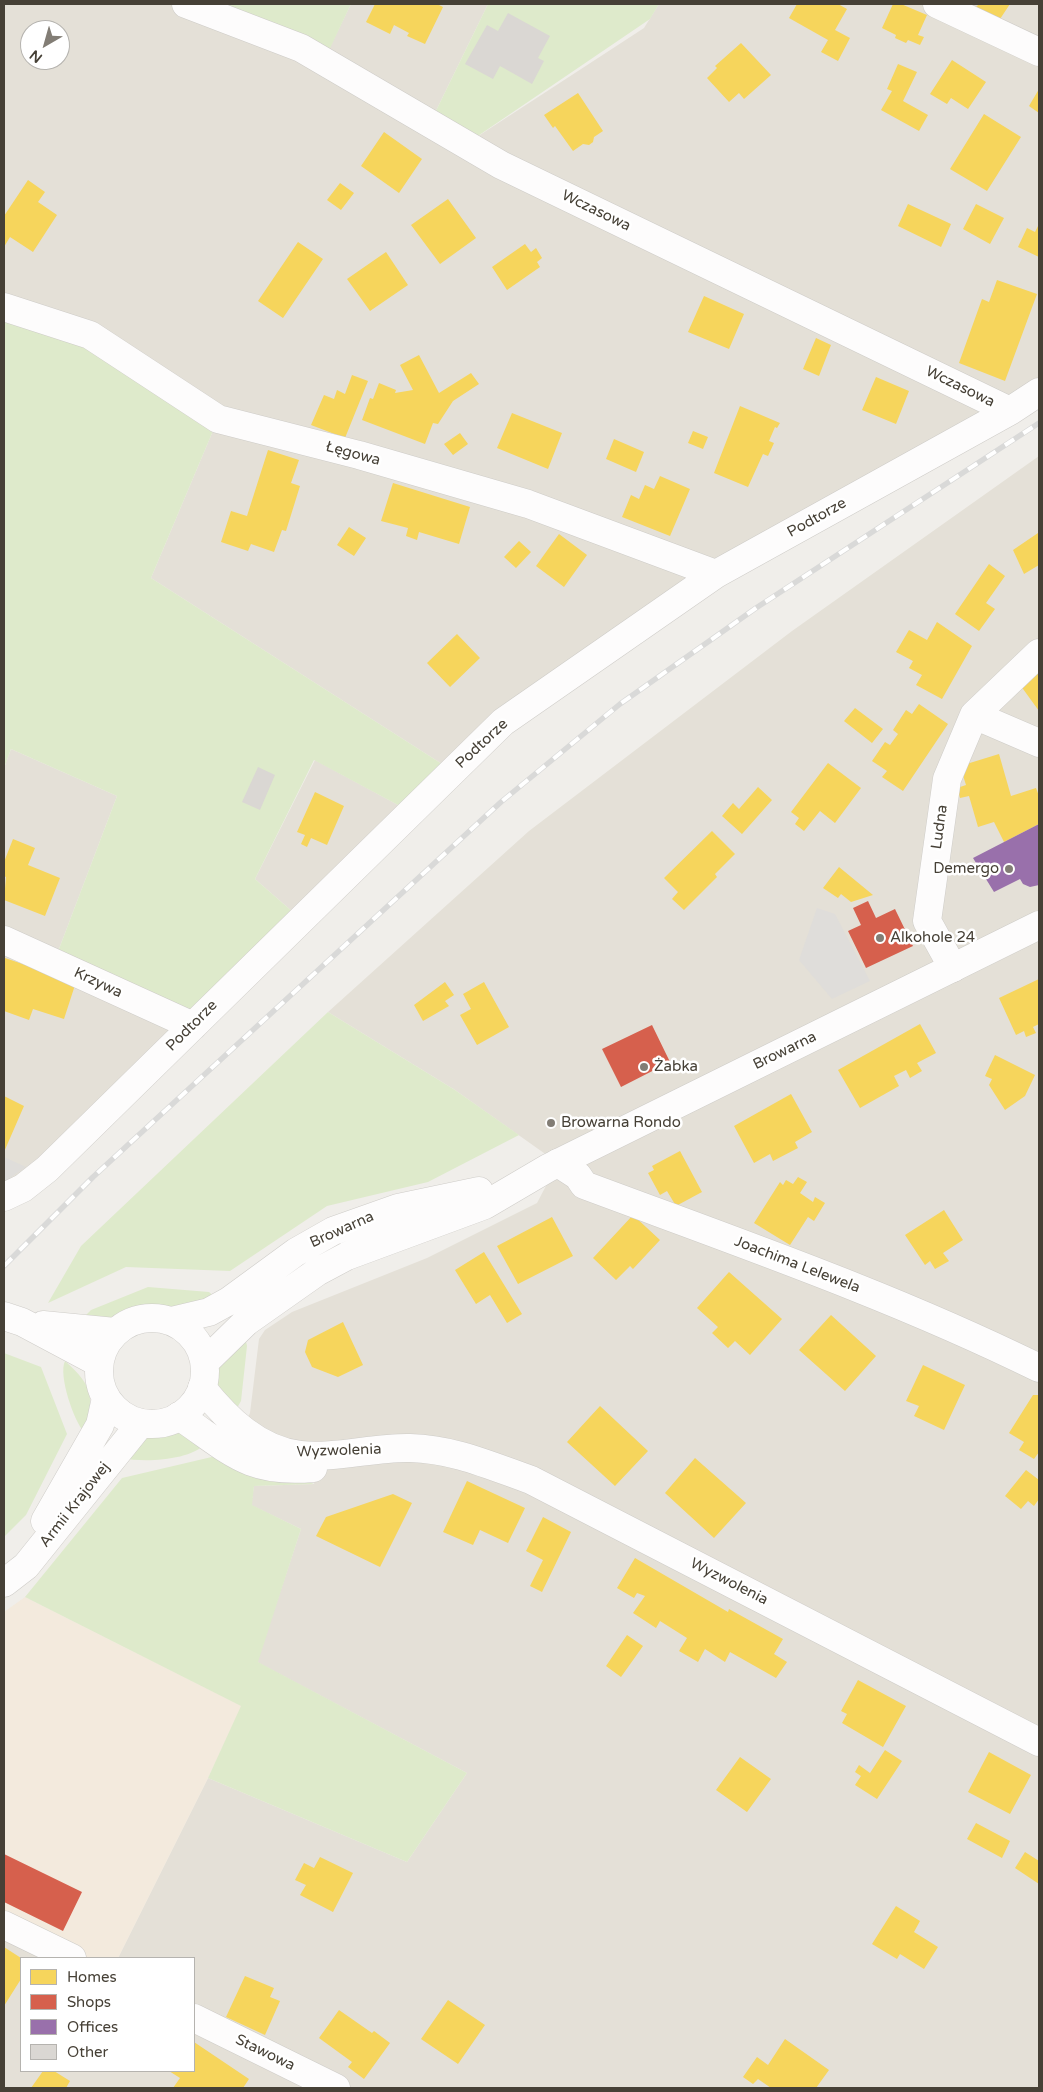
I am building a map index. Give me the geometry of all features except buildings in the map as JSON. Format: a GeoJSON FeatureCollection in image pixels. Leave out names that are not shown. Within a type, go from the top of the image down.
{"type":"FeatureCollection","features":[{"type":"Feature","properties":{"kind":"street","name":"Wczasowa"},"geometry":{"type":"LineString","coordinates":[[186,4],[301,48],[501,165],[1010,411]]}},
{"type":"Feature","properties":{"kind":"street"},"geometry":{"type":"LineString","coordinates":[[937,4],[1039,52]]}},
{"type":"Feature","properties":{"kind":"street","name":"Łęgowa"},"geometry":{"type":"LineString","coordinates":[[4,307],[90,335],[218,419],[359,456],[528,504],[716,574]]}},
{"type":"Feature","properties":{"kind":"street","name":"Podtorze"},"geometry":{"type":"LineString","coordinates":[[4,1197],[24,1188],[47,1170],[503,722],[716,574],[1010,411],[1039,392]]}},
{"type":"Feature","properties":{"kind":"street","name":"Ludna"},"geometry":{"type":"LineString","coordinates":[[953,968],[927,922],[947,779],[974,715],[1039,653]]}},
{"type":"Feature","properties":{"kind":"street"},"geometry":{"type":"LineString","coordinates":[[974,715],[1039,743]]}},
{"type":"Feature","properties":{"kind":"street","name":"Browarna"},"geometry":{"type":"LineString","coordinates":[[203,1375],[246,1322],[310,1277],[340,1260],[406,1232],[485,1205],[558,1163],[1039,925]]}},
{"type":"Feature","properties":{"kind":"street","name":"Krzywa"},"geometry":{"type":"LineString","coordinates":[[4,940],[192,1026]]}},
{"type":"Feature","properties":{"kind":"street","name":"Joachima Lelewela"},"geometry":{"type":"LineString","coordinates":[[558,1163],[578,1176],[584,1185],[869,1292],[980,1339],[1039,1368]]}},
{"type":"Feature","properties":{"kind":"street","name":"Browarna"},"geometry":{"type":"LineString","coordinates":[[171,1321],[209,1312],[229,1301],[296,1252],[332,1231],[398,1208],[462,1196],[531,1177]]}},
{"type":"Feature","properties":{"kind":"street"},"geometry":{"type":"LineString","coordinates":[[156,1318],[171,1321],[194,1337],[201,1349],[203,1375],[194,1404],[179,1416],[160,1423],[141,1423],[123,1415],[106,1398],[99,1375],[99,1363],[105,1346],[115,1332],[127,1324],[141,1319],[156,1318]]}},
{"type":"Feature","properties":{"kind":"street"},"geometry":{"type":"LineString","coordinates":[[13,1319],[115,1332]]}},
{"type":"Feature","properties":{"kind":"street"},"geometry":{"type":"LineString","coordinates":[[13,1319],[99,1363]]}},
{"type":"Feature","properties":{"kind":"street","name":"Wyzwolenia"},"geometry":{"type":"LineString","coordinates":[[203,1375],[234,1424],[250,1436],[282,1451],[301,1455],[409,1448],[449,1451],[531,1480],[1039,1742]]}},
{"type":"Feature","properties":{"kind":"street","name":"Armii Krajowej"},"geometry":{"type":"LineString","coordinates":[[4,1577],[43,1525],[59,1498],[100,1425],[106,1398]]}},
{"type":"Feature","properties":{"kind":"street","name":"Wyzwolenia"},"geometry":{"type":"LineString","coordinates":[[179,1416],[233,1454],[253,1465],[271,1469],[292,1470],[340,1466],[409,1448]]}},
{"type":"Feature","properties":{"kind":"street","name":"Armii Krajowej"},"geometry":{"type":"LineString","coordinates":[[4,1582],[26,1566],[141,1423]]}},
{"type":"Feature","properties":{"kind":"street"},"geometry":{"type":"LineString","coordinates":[[4,1925],[70,1957]]}},
{"type":"Feature","properties":{"kind":"street","name":"Stawowa"},"geometry":{"type":"LineString","coordinates":[[195,2018],[336,2088]]}},
{"type":"Feature","properties":{"kind":"shaded area"},"geometry":{"type":"Polygon","coordinates":[[[4,4],[223,4],[323,61],[351,4],[488,4],[430,123],[466,144],[644,28],[659,4],[1039,4],[1039,392],[716,574],[453,771],[151,578],[218,419],[4,307],[4,4]]]}},
{"type":"Feature","properties":{"kind":"shaded area"},"geometry":{"type":"Polygon","coordinates":[[[1039,456],[1039,2088],[4,2088],[4,1931],[65,1957],[20,1957],[20,2072],[195,2072],[195,1957],[118,1957],[208,1778],[407,1862],[467,1773],[257,1662],[301,1529],[251,1505],[254,1486],[314,1484],[323,1449],[297,1448],[245,1424],[250,1413],[259,1339],[265,1330],[292,1312],[427,1258],[537,1203],[558,1163],[455,1090],[328,1012],[529,831],[792,631],[1039,456]]]}},
{"type":"Feature","properties":{"kind":"shaded area"},"geometry":{"type":"Polygon","coordinates":[[[11,749],[117,796],[54,962],[193,1026],[4,1197],[4,768],[11,749]]]}},
{"type":"Feature","properties":{"kind":"shaded area"},"geometry":{"type":"Polygon","coordinates":[[[315,760],[411,812],[301,919],[255,879],[315,760]]]}},
{"type":"Feature","properties":{"kind":"shaded area"},"geometry":{"type":"Polygon","coordinates":[[[817,908],[835,914],[870,981],[832,999],[799,960],[817,908]]]}},
{"type":"Feature","properties":{"kind":"shaded area"},"geometry":{"type":"Polygon","coordinates":[[[4,1157],[26,1167],[4,1182],[4,1157]]]}},
{"type":"Feature","properties":{"kind":"shaded area"},"geometry":{"type":"Polygon","coordinates":[[[25,1597],[242,1706],[118,1957],[70,1957],[4,1925],[4,1612],[25,1597]]]}},
{"type":"Feature","properties":{"kind":"green space"},"geometry":{"type":"Polygon","coordinates":[[[223,4],[351,4],[324,61],[223,4]]]}},
{"type":"Feature","properties":{"kind":"green space"},"geometry":{"type":"Polygon","coordinates":[[[488,4],[659,4],[650,19],[466,144],[430,123],[488,4]]]}},
{"type":"Feature","properties":{"kind":"green space"},"geometry":{"type":"Polygon","coordinates":[[[4,307],[90,335],[218,419],[151,578],[453,771],[411,812],[314,760],[255,879],[301,919],[193,1026],[54,962],[117,796],[11,749],[4,768],[4,307]]]}},
{"type":"Feature","properties":{"kind":"green space"},"geometry":{"type":"Polygon","coordinates":[[[328,1012],[455,1090],[519,1135],[428,1182],[327,1206],[230,1271],[126,1267],[48,1303],[81,1246],[328,1012]]]}},
{"type":"Feature","properties":{"kind":"green space"},"geometry":{"type":"Polygon","coordinates":[[[148,1287],[209,1292],[217,1299],[181,1308],[147,1304],[136,1306],[111,1318],[81,1320],[91,1310],[148,1287]]]}},
{"type":"Feature","properties":{"kind":"green space"},"geometry":{"type":"Polygon","coordinates":[[[245,1337],[247,1346],[241,1401],[237,1408],[225,1396],[216,1380],[219,1366],[223,1359],[245,1337]]]}},
{"type":"Feature","properties":{"kind":"green space"},"geometry":{"type":"Polygon","coordinates":[[[4,1353],[41,1367],[67,1434],[26,1515],[4,1537],[4,1353]]]}},
{"type":"Feature","properties":{"kind":"green space"},"geometry":{"type":"Polygon","coordinates":[[[65,1361],[81,1378],[89,1393],[90,1410],[84,1432],[76,1418],[65,1387],[63,1368],[65,1361]]]}},
{"type":"Feature","properties":{"kind":"green space"},"geometry":{"type":"Polygon","coordinates":[[[180,1432],[205,1444],[189,1454],[167,1459],[143,1460],[123,1458],[137,1444],[148,1437],[180,1432]]]}},
{"type":"Feature","properties":{"kind":"green space"},"geometry":{"type":"Polygon","coordinates":[[[216,1456],[295,1477],[314,1484],[254,1486],[252,1505],[301,1529],[258,1662],[467,1773],[407,1862],[208,1778],[241,1706],[25,1597],[122,1478],[216,1456]]]}},
{"type":"Feature","properties":{"kind":"railway"},"geometry":{"type":"LineString","coordinates":[[4,1266],[93,1177],[501,802],[620,704],[756,608],[1039,423]]}},
{"type":"Feature","properties":{"kind":"place","name":"Demergo"},"geometry":{"type":"Point","coordinates":[1009,869]}},
{"type":"Feature","properties":{"kind":"place","name":"Alkohole 24"},"geometry":{"type":"Point","coordinates":[880,938]}},
{"type":"Feature","properties":{"kind":"place","name":"Żabka"},"geometry":{"type":"Point","coordinates":[644,1067]}},
{"type":"Feature","properties":{"kind":"place","name":"Browarna Rondo"},"geometry":{"type":"Point","coordinates":[551,1123]}}]}
